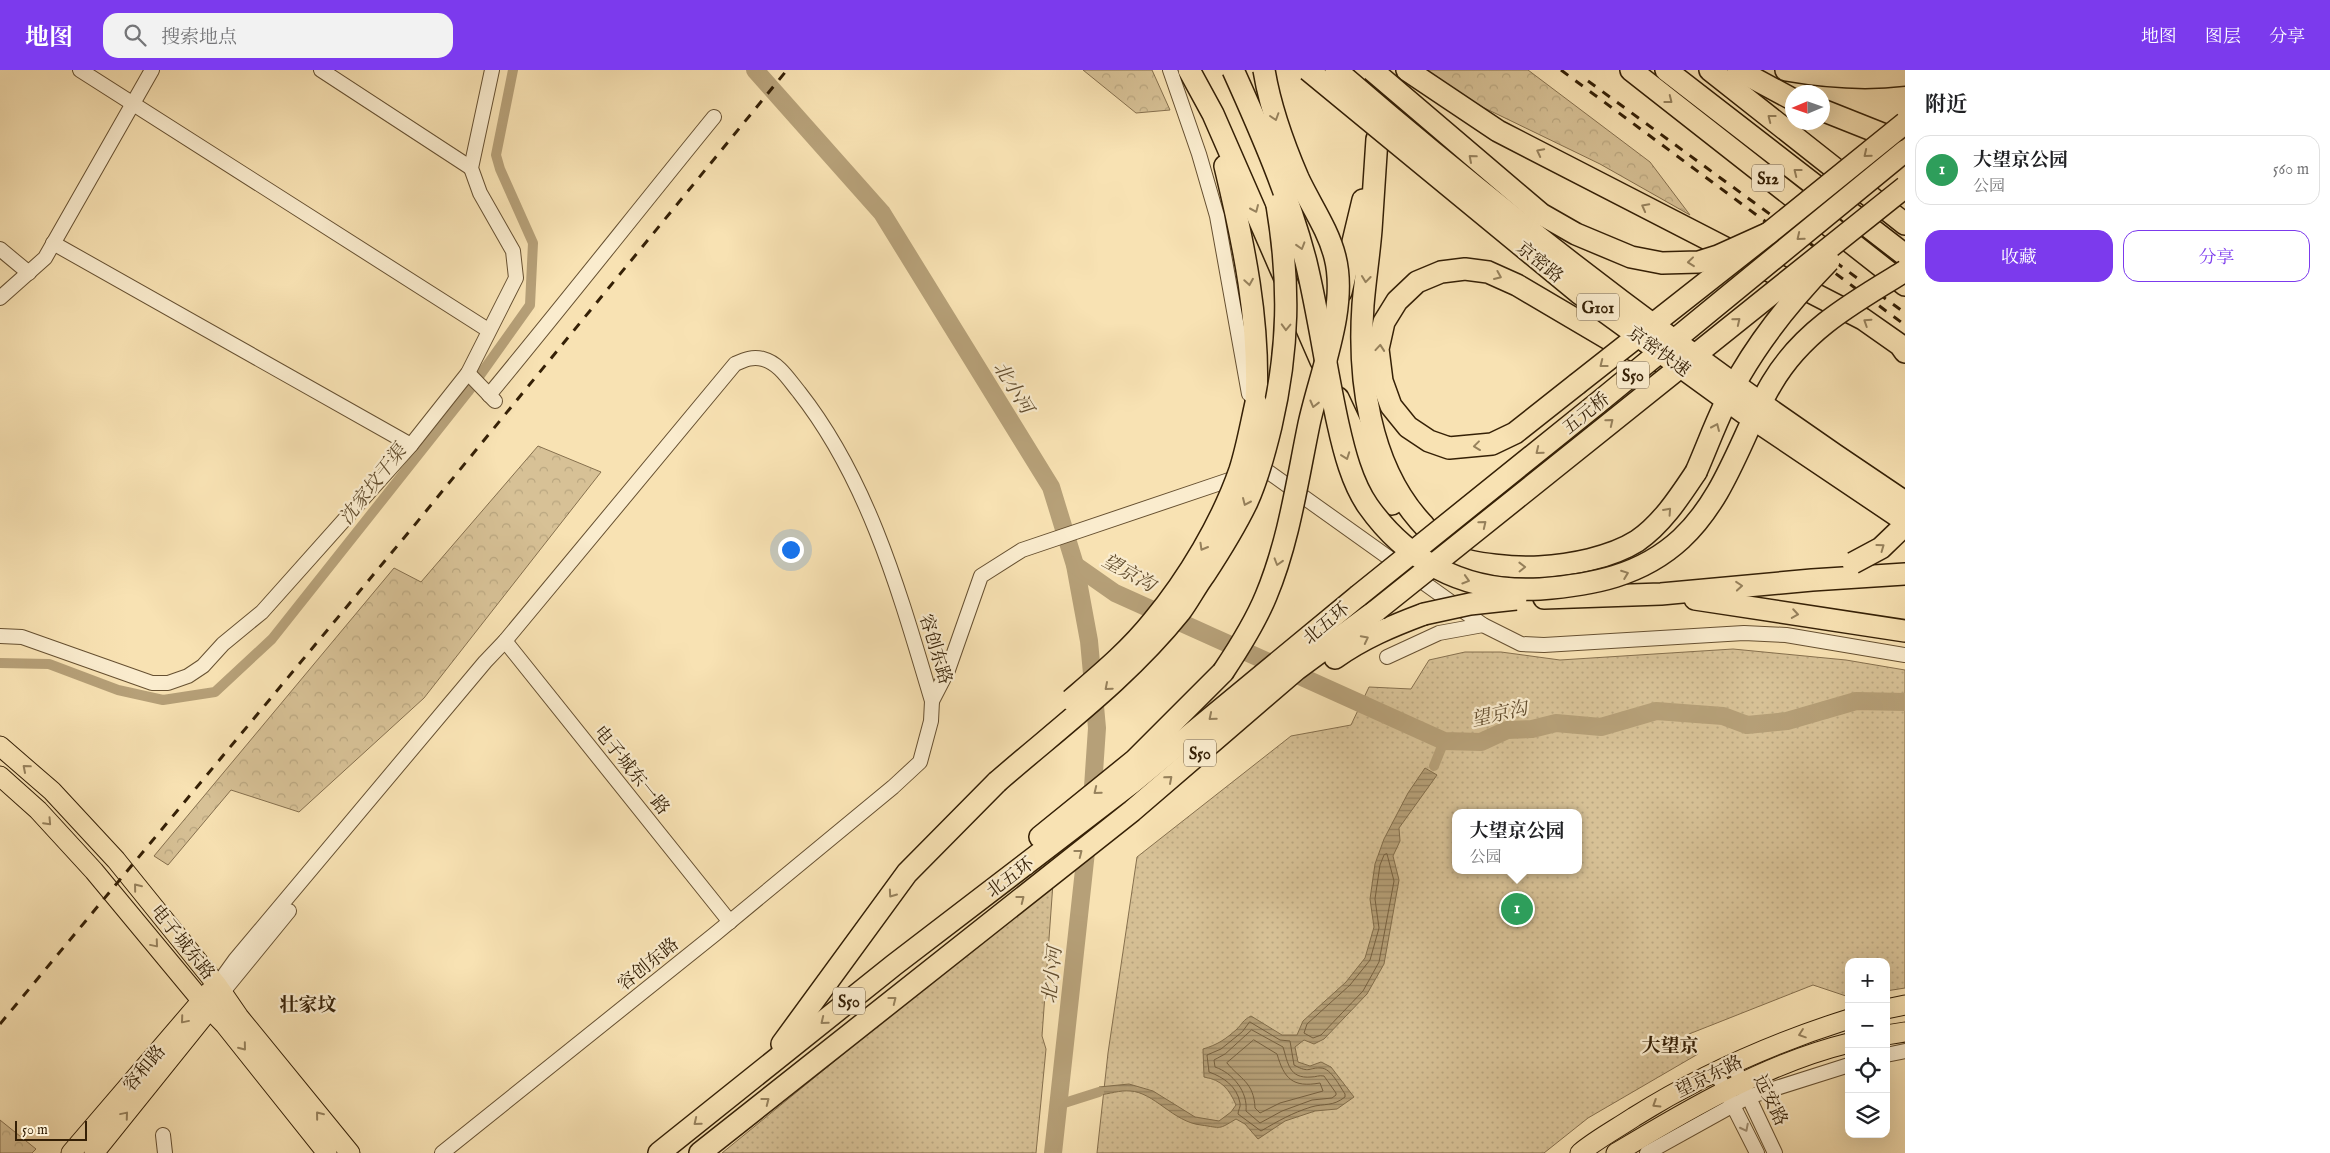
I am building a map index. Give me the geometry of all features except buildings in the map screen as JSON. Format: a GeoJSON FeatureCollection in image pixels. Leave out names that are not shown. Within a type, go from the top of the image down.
{"type":"FeatureCollection","features":[{"type":"Feature","properties":{"kind":"highway"},"geometry":{"type":"LineString","coordinates":[[1189,70],[1213,114],[1355,439],[1382,492],[1409,526],[1430,544],[1454,556],[1491,565],[1539,567],[1597,557],[1638,540],[1657,524],[1676,502],[1696,472],[1739,376],[1767,332],[1796,295],[1897,193]]}},
{"type":"Feature","properties":{"kind":"highway"},"geometry":{"type":"LineString","coordinates":[[1233,70],[1284,191],[1305,258],[1343,448],[1366,504],[1399,543],[1419,558],[1454,577],[1480,585],[1535,589],[1590,584],[1631,572],[1680,540],[1713,502],[1771,384],[1799,346],[1828,319],[1905,270]]}},
{"type":"Feature","properties":{"kind":"highway"},"geometry":{"type":"LineString","coordinates":[[1264,70],[1272,109],[1282,138],[1298,178],[1335,255],[1340,280],[1338,303]]}},
{"type":"Feature","properties":{"kind":"highway","name":"京密快速"},"geometry":{"type":"LineString","coordinates":[[1307,70],[1579,293],[1743,412],[1905,525]]}},
{"type":"Feature","properties":{"kind":"highway","name":"京密快速"},"geometry":{"type":"LineString","coordinates":[[1336,70],[1591,280],[1830,452],[1905,502]]}},
{"type":"Feature","properties":{"kind":"highway"},"geometry":{"type":"LineString","coordinates":[[1372,70],[1541,214],[1576,234],[1631,257],[1662,263],[1699,262],[1718,256],[1769,233]]}},
{"type":"Feature","properties":{"kind":"highway"},"geometry":{"type":"LineString","coordinates":[[1381,70],[1382,97],[1363,306],[1362,356],[1368,409],[1379,451],[1407,506],[1454,556]]}},
{"type":"Feature","properties":{"kind":"highway"},"geometry":{"type":"LineString","coordinates":[[1407,70],[1498,131],[1584,174],[1714,244],[1863,319],[1900,346],[1905,352]]}},
{"type":"Feature","properties":{"kind":"highway","name":"S12"},"geometry":{"type":"LineString","coordinates":[[1631,70],[1905,285]]}},
{"type":"Feature","properties":{"kind":"highway","name":"S12"},"geometry":{"type":"LineString","coordinates":[[1666,70],[1905,255]]}},
{"type":"Feature","properties":{"kind":"highway"},"geometry":{"type":"LineString","coordinates":[[1738,70],[1785,95]]}},
{"type":"Feature","properties":{"kind":"highway"},"geometry":{"type":"LineString","coordinates":[[1786,70],[1829,77],[1878,78],[1905,75]]}},
{"type":"Feature","properties":{"kind":"highway"},"geometry":{"type":"LineString","coordinates":[[1712,72],[1905,224]]}},
{"type":"Feature","properties":{"kind":"highway"},"geometry":{"type":"LineString","coordinates":[[1830,113],[1905,143]]}},
{"type":"Feature","properties":{"kind":"highway"},"geometry":{"type":"LineString","coordinates":[[758,1074],[803,1017],[907,873],[1046,720],[1110,667],[1153,622],[1192,567],[1214,527],[1239,470],[1256,404],[1258,365],[1254,315],[1240,231],[1213,114]]}},
{"type":"Feature","properties":{"kind":"highway"},"geometry":{"type":"LineString","coordinates":[[1662,362],[1612,341],[1517,285],[1488,272],[1465,269],[1441,272],[1417,282],[1397,301],[1384,322],[1378,349],[1382,381],[1391,406],[1408,427],[1429,441],[1449,448],[1492,444],[1515,433],[1577,384],[1769,233],[1905,123]]}},
{"type":"Feature","properties":{"kind":"highway"},"geometry":{"type":"LineString","coordinates":[[995,776],[1112,685],[1180,612],[1221,549],[1247,502],[1265,449],[1278,394],[1285,353],[1286,302],[1283,242],[1272,174],[1257,124]]}},
{"type":"Feature","properties":{"kind":"highway"},"geometry":{"type":"LineString","coordinates":[[1044,843],[1135,760],[1223,672],[1255,620],[1276,570],[1293,507],[1309,422],[1377,139]]}},
{"type":"Feature","properties":{"kind":"highway","name":"五元桥"},"geometry":{"type":"LineString","coordinates":[[1358,596],[1594,406],[1905,150]]}},
{"type":"Feature","properties":{"kind":"highway","name":"五元桥"},"geometry":{"type":"LineString","coordinates":[[1377,610],[1897,193]]}},
{"type":"Feature","properties":{"kind":"highway"},"geometry":{"type":"LineString","coordinates":[[1812,580],[1853,563],[1881,548],[1905,525]]}},
{"type":"Feature","properties":{"kind":"highway"},"geometry":{"type":"LineString","coordinates":[[1265,693],[1295,669],[1382,630],[1424,614],[1470,604],[1516,600],[1660,594],[1812,580],[1882,577],[1905,574]]}},
{"type":"Feature","properties":{"kind":"highway"},"geometry":{"type":"LineString","coordinates":[[1660,594],[1905,631]]}},
{"type":"Feature","properties":{"kind":"highway","name":"北五环"},"geometry":{"type":"LineString","coordinates":[[1295,669],[1358,596]]}},
{"type":"Feature","properties":{"kind":"highway","name":"北五环"},"geometry":{"type":"LineString","coordinates":[[1044,843],[1265,693],[1377,610]]}},
{"type":"Feature","properties":{"kind":"highway","name":"北五环"},"geometry":{"type":"LineString","coordinates":[[700,1153],[1132,811],[1249,711],[1265,693]]}},
{"type":"Feature","properties":{"kind":"highway","name":"S50"},"geometry":{"type":"LineString","coordinates":[[659,1153],[1044,843]]}},
{"type":"Feature","properties":{"kind":"main road","name":"京密路"},"geometry":{"type":"LineString","coordinates":[[1307,70],[1662,362],[1697,383],[1905,525]]}},
{"type":"Feature","properties":{"kind":"main road","name":"京密路"},"geometry":{"type":"LineString","coordinates":[[1347,70],[1472,177],[1592,273],[1905,491]]}},
{"type":"Feature","properties":{"kind":"main road","name":"电子城东路"},"geometry":{"type":"LineString","coordinates":[[0,746],[52,791],[116,860],[220,989],[239,1017],[350,1153]]}},
{"type":"Feature","properties":{"kind":"main road","name":"电子城东路"},"geometry":{"type":"LineString","coordinates":[[0,776],[38,810],[94,871],[206,1005],[225,1025],[328,1153]]}},
{"type":"Feature","properties":{"kind":"main road","name":"容和路"},"geometry":{"type":"LineString","coordinates":[[71,1153],[220,989]]}},
{"type":"Feature","properties":{"kind":"main road","name":"容和路"},"geometry":{"type":"LineString","coordinates":[[94,1153],[206,1005]]}},
{"type":"Feature","properties":{"kind":"main road"},"geometry":{"type":"LineString","coordinates":[[1890,1008],[1905,1005]]}},
{"type":"Feature","properties":{"kind":"main road","name":"望京东路"},"geometry":{"type":"LineString","coordinates":[[1580,1153],[1667,1096],[1798,1035],[1845,1020]]}},
{"type":"Feature","properties":{"kind":"main road"},"geometry":{"type":"LineString","coordinates":[[1890,1034],[1905,1032]]}},
{"type":"Feature","properties":{"kind":"main road","name":"望京东路"},"geometry":{"type":"LineString","coordinates":[[1616,1153],[1667,1122],[1737,1094],[1830,1048],[1845,1044]]}},
{"type":"Feature","properties":{"kind":"street"},"geometry":{"type":"LineString","coordinates":[[80,70],[132,105],[488,330]]}},
{"type":"Feature","properties":{"kind":"street"},"geometry":{"type":"LineString","coordinates":[[0,298],[45,258],[152,70]]}},
{"type":"Feature","properties":{"kind":"street"},"geometry":{"type":"LineString","coordinates":[[321,70],[470,168]]}},
{"type":"Feature","properties":{"kind":"street"},"geometry":{"type":"LineString","coordinates":[[0,636],[22,637],[152,683],[168,683],[188,676],[203,666],[223,644],[262,612],[411,445],[468,373],[488,330],[516,278],[513,250],[480,193],[470,168],[492,70]]}},
{"type":"Feature","properties":{"kind":"street"},"geometry":{"type":"LineString","coordinates":[[1170,70],[1199,154],[1217,216],[1263,468],[1483,625],[1521,644],[1544,645],[1744,633],[1786,635],[1905,655]]}},
{"type":"Feature","properties":{"kind":"street"},"geometry":{"type":"LineString","coordinates":[[468,373],[492,398],[617,236],[714,117]]}},
{"type":"Feature","properties":{"kind":"street"},"geometry":{"type":"LineString","coordinates":[[53,243],[411,445]]}},
{"type":"Feature","properties":{"kind":"street"},"geometry":{"type":"LineString","coordinates":[[0,249],[29,272]]}},
{"type":"Feature","properties":{"kind":"street","name":"容创东路"},"geometry":{"type":"LineString","coordinates":[[220,989],[491,665],[505,641],[735,364],[748,358],[764,359],[780,369],[814,412],[852,477],[887,556],[932,701],[929,730],[920,762],[893,787],[730,922],[442,1153]]}},
{"type":"Feature","properties":{"kind":"street"},"geometry":{"type":"LineString","coordinates":[[932,701],[948,670],[982,576],[1031,546],[1263,468]]}},
{"type":"Feature","properties":{"kind":"street"},"geometry":{"type":"LineString","coordinates":[[1387,657],[1439,633],[1483,625]]}},
{"type":"Feature","properties":{"kind":"street","name":"电子城东一路"},"geometry":{"type":"LineString","coordinates":[[505,641],[730,922]]}},
{"type":"Feature","properties":{"kind":"street"},"geometry":{"type":"LineString","coordinates":[[1890,1054],[1905,1051]]}},
{"type":"Feature","properties":{"kind":"street"},"geometry":{"type":"LineString","coordinates":[[1647,1153],[1737,1094],[1845,1066]]}},
{"type":"Feature","properties":{"kind":"street","name":"远安路"},"geometry":{"type":"LineString","coordinates":[[1724,1068],[1737,1094],[1775,1153]]}},
{"type":"Feature","properties":{"kind":"street","name":"远安路"},"geometry":{"type":"LineString","coordinates":[[1737,1094],[1757,1153]]}},
{"type":"Feature","properties":{"kind":"street"},"geometry":{"type":"LineString","coordinates":[[163,1135],[165,1153]]}},
{"type":"Feature","properties":{"kind":"green space"},"geometry":{"type":"Polygon","coordinates":[[[1083,70],[1152,70],[1170,110],[1136,113],[1083,70]]]}},
{"type":"Feature","properties":{"kind":"green space"},"geometry":{"type":"Polygon","coordinates":[[[1406,70],[1528,70],[1650,162],[1690,215],[1600,164],[1406,70]]]}},
{"type":"Feature","properties":{"kind":"green space"},"geometry":{"type":"Polygon","coordinates":[[[538,446],[601,472],[424,698],[299,812],[231,790],[168,865],[154,856],[394,568],[421,582],[538,446]]]}},
{"type":"Feature","properties":{"kind":"green space"},"geometry":{"type":"Polygon","coordinates":[[[1733,649],[1846,660],[1905,670],[1905,988],[1890,990],[1890,958],[1845,958],[1845,996],[1813,985],[1689,1034],[1698,1054],[1588,1118],[1544,1153],[1097,1153],[1108,1053],[1137,857],[1291,736],[1351,725],[1369,687],[1411,689],[1429,660],[1465,652],[1501,652],[1560,660],[1733,649]]]}},
{"type":"Feature","properties":{"kind":"green space"},"geometry":{"type":"Polygon","coordinates":[[[1053,883],[1042,1036],[1046,1049],[1036,1153],[722,1153],[1053,883]]]}},
{"type":"Feature","properties":{"kind":"green space"},"geometry":{"type":"Polygon","coordinates":[[[0,1120],[36,1149],[32,1153],[0,1153],[0,1120]]]}},
{"type":"Feature","properties":{"kind":"water"},"geometry":{"type":"Polygon","coordinates":[[[1425,768],[1437,775],[1399,828],[1400,841],[1393,856],[1399,880],[1384,964],[1367,994],[1324,1039],[1314,1044],[1304,1040],[1295,1047],[1298,1062],[1310,1066],[1321,1062],[1331,1067],[1354,1097],[1337,1109],[1315,1111],[1285,1121],[1258,1139],[1245,1124],[1236,1119],[1220,1127],[1201,1125],[1181,1119],[1147,1096],[1139,1093],[1122,1091],[1099,1095],[1099,1087],[1129,1084],[1153,1091],[1195,1117],[1219,1121],[1231,1112],[1236,1105],[1228,1090],[1216,1080],[1204,1077],[1203,1049],[1225,1039],[1251,1016],[1282,1035],[1297,1035],[1303,1021],[1346,982],[1365,958],[1374,927],[1370,899],[1375,864],[1384,839],[1408,793],[1425,768]]]}},
{"type":"Feature","properties":{"kind":"waterway","name":"沈家坟干渠"},"geometry":{"type":"LineString","coordinates":[[0,663],[49,664],[118,690],[163,700],[215,692],[272,639],[468,392],[530,305],[533,243],[500,169],[496,155],[513,70]]}},
{"type":"Feature","properties":{"kind":"waterway","name":"北小河"},"geometry":{"type":"LineString","coordinates":[[755,70],[882,213],[1051,487],[1075,565],[1089,641],[1097,728],[1093,787]]}},
{"type":"Feature","properties":{"kind":"waterway","name":"望京沟"},"geometry":{"type":"LineString","coordinates":[[1075,565],[1115,593],[1444,741],[1481,742],[1507,730],[1532,729],[1556,723],[1601,727],[1656,711],[1723,716],[1747,725],[1787,721],[1856,701],[1905,702]]}},
{"type":"Feature","properties":{"kind":"waterway"},"geometry":{"type":"LineString","coordinates":[[1434,766],[1444,741]]}},
{"type":"Feature","properties":{"kind":"waterway","name":"北小河"},"geometry":{"type":"LineString","coordinates":[[1053,1153],[1091,806]]}},
{"type":"Feature","properties":{"kind":"waterway"},"geometry":{"type":"LineString","coordinates":[[1058,1105],[1099,1092]]}},
{"type":"Feature","properties":{"kind":"railway"},"geometry":{"type":"LineString","coordinates":[[0,1024],[413,527],[787,70]]}},
{"type":"Feature","properties":{"kind":"railway"},"geometry":{"type":"LineString","coordinates":[[1561,70],[1905,325]]}},
{"type":"Feature","properties":{"kind":"railway"},"geometry":{"type":"LineString","coordinates":[[1588,81],[1905,313]]}},
{"type":"Feature","properties":{"kind":"place","name":"大望京公园"},"geometry":{"type":"Point","coordinates":[1517,909]}},
{"type":"Feature","properties":{"kind":"district","name":"壮家坟"},"geometry":{"type":"Point","coordinates":[308,1004]}},
{"type":"Feature","properties":{"kind":"district","name":"大望京"},"geometry":{"type":"Point","coordinates":[1670,1045]}}]}
